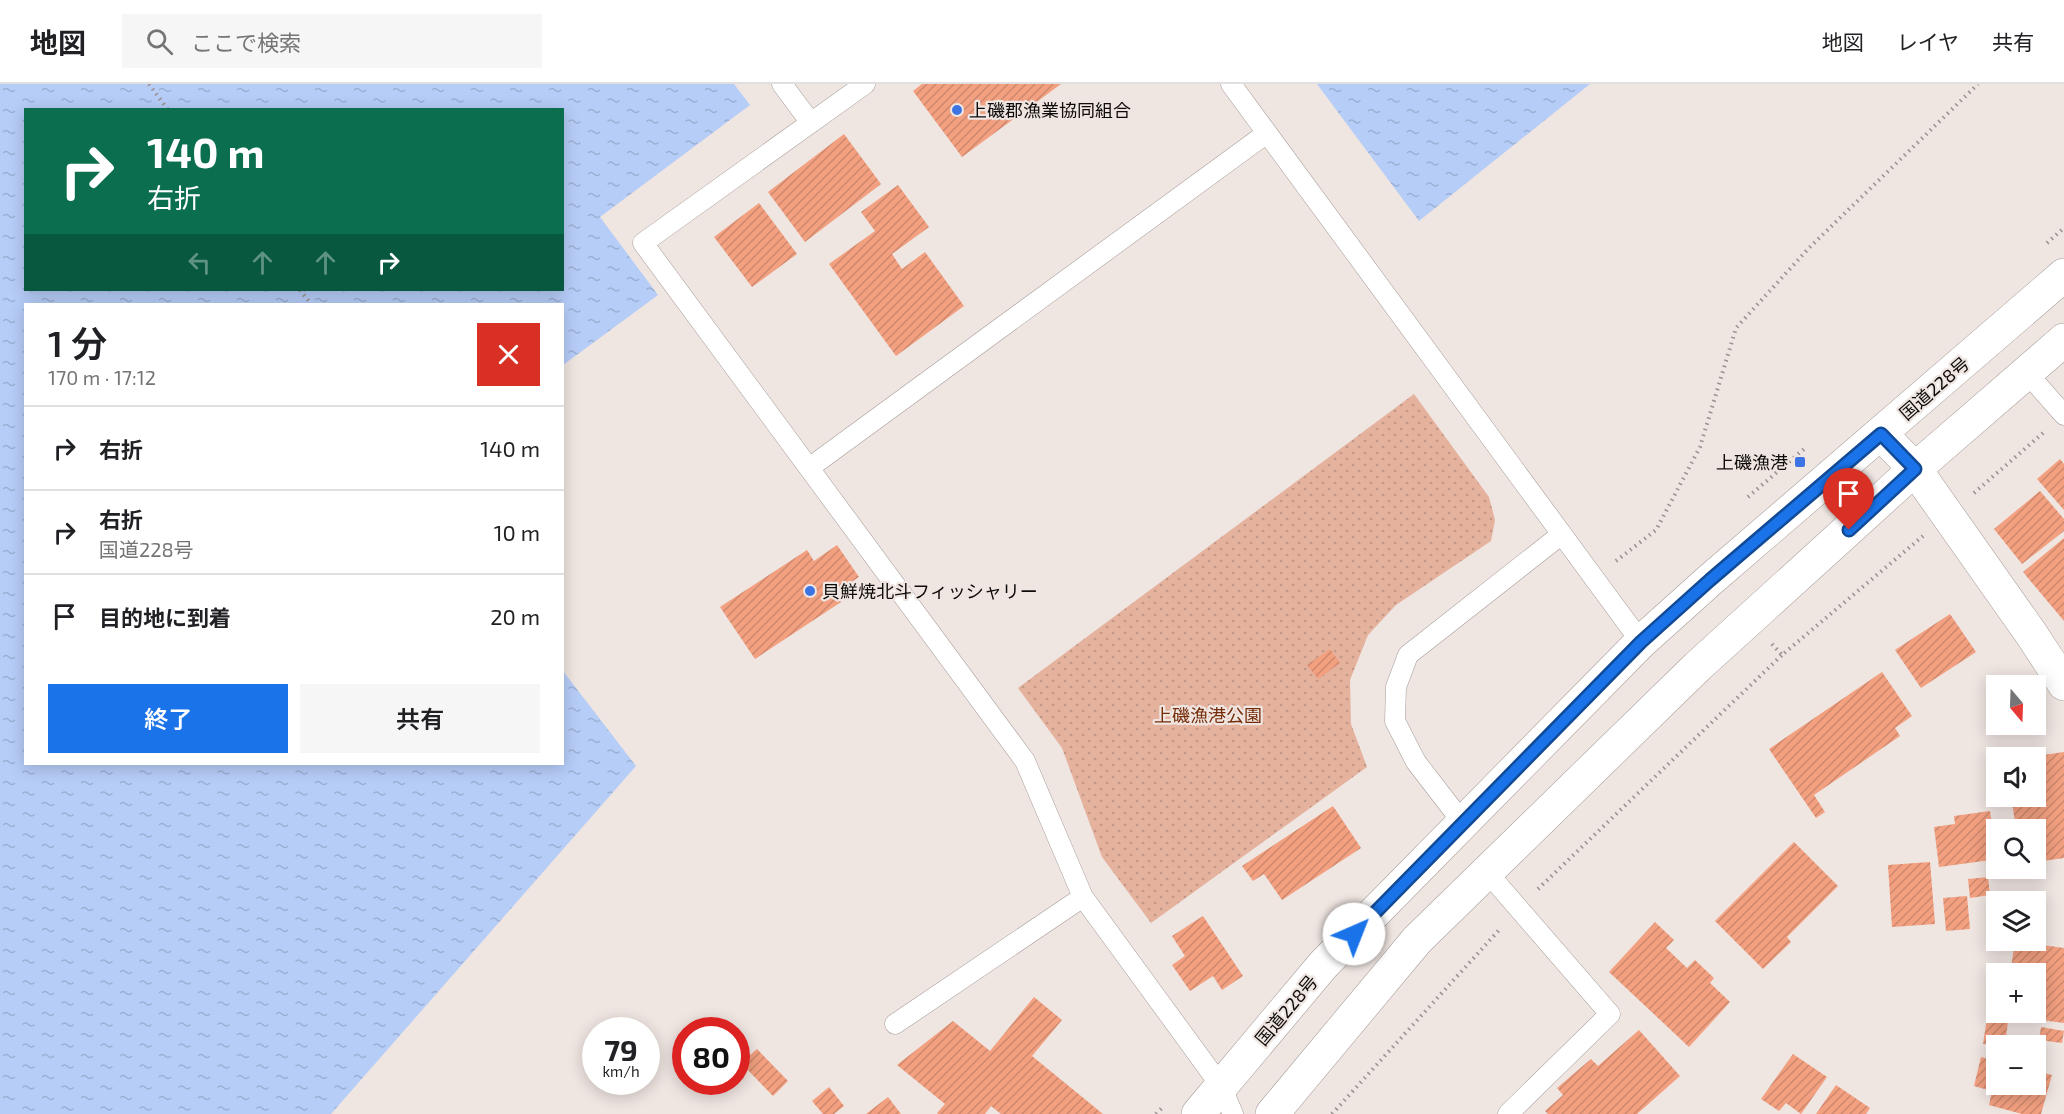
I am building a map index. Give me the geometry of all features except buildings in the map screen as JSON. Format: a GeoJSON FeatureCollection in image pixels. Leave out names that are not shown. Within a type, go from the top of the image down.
{"type":"FeatureCollection","features":[{"type":"Feature","properties":{"kind":"main road","name":"国道228号"},"geometry":{"type":"LineString","coordinates":[[1198,1114],[1227,1100],[1323,965],[1641,642],[2064,275]]}},
{"type":"Feature","properties":{"kind":"main road"},"geometry":{"type":"LineString","coordinates":[[1272,1114],[1417,940],[1697,667],[1915,469],[2064,340]]}},
{"type":"Feature","properties":{"kind":"main road"},"geometry":{"type":"LineString","coordinates":[[1881,434],[1915,469],[2064,684]]}},
{"type":"Feature","properties":{"kind":"lane"},"geometry":{"type":"LineString","coordinates":[[782,84],[811,123]]}},
{"type":"Feature","properties":{"kind":"lane"},"geometry":{"type":"LineString","coordinates":[[865,84],[643,243],[1024,761],[1083,897],[1227,1100]]}},
{"type":"Feature","properties":{"kind":"lane"},"geometry":{"type":"LineString","coordinates":[[1231,84],[1641,642]]}},
{"type":"Feature","properties":{"kind":"lane"},"geometry":{"type":"LineString","coordinates":[[809,468],[1267,133]]}},
{"type":"Feature","properties":{"kind":"lane"},"geometry":{"type":"LineString","coordinates":[[2027,373],[2064,415]]}},
{"type":"Feature","properties":{"kind":"lane"},"geometry":{"type":"LineString","coordinates":[[1463,823],[1416,762],[1395,721],[1396,687],[1408,655],[1562,534]]}},
{"type":"Feature","properties":{"kind":"lane"},"geometry":{"type":"LineString","coordinates":[[1487,872],[1610,1014],[1508,1114]]}},
{"type":"Feature","properties":{"kind":"lane"},"geometry":{"type":"LineString","coordinates":[[895,1024],[1083,897]]}},
{"type":"Feature","properties":{"kind":"path"},"geometry":{"type":"LineString","coordinates":[[149,84],[167,108]]}},
{"type":"Feature","properties":{"kind":"path"},"geometry":{"type":"LineString","coordinates":[[1594,578],[1656,530],[1700,447],[1736,328],[1809,248],[1978,84]]}},
{"type":"Feature","properties":{"kind":"path"},"geometry":{"type":"LineString","coordinates":[[301,291],[310,303]]}},
{"type":"Feature","properties":{"kind":"path"},"geometry":{"type":"LineString","coordinates":[[1332,1114],[1519,908],[1782,655]]}},
{"type":"Feature","properties":{"kind":"green space","name":"上磯漁港公園"},"geometry":{"type":"Polygon","coordinates":[[[1414,394],[1489,497],[1495,520],[1491,541],[1396,605],[1368,635],[1350,680],[1351,724],[1367,767],[1151,923],[1102,857],[1062,748],[1018,688],[1414,394]]]}},
{"type":"Feature","properties":{"kind":"water"},"geometry":{"type":"Polygon","coordinates":[[[0,84],[734,84],[750,105],[600,217],[658,295],[564,364],[564,303],[24,303],[24,765],[564,765],[564,672],[636,766],[331,1114],[0,1114],[0,84]]]}},
{"type":"Feature","properties":{"kind":"water"},"geometry":{"type":"Polygon","coordinates":[[[1317,84],[1590,84],[1419,221],[1317,84]]]}},
{"type":"Feature","properties":{"kind":"place","name":"上磯郡漁業協同組合"},"geometry":{"type":"Point","coordinates":[957,110]}},
{"type":"Feature","properties":{"kind":"place","name":"上磯漁港"},"geometry":{"type":"Point","coordinates":[1800,462]}},
{"type":"Feature","properties":{"kind":"place","name":"貝鮮焼北斗フィッシャリー"},"geometry":{"type":"Point","coordinates":[810,591]}},
{"type":"Feature","properties":{"kind":"route"},"geometry":{"type":"LineString","coordinates":[[1354,934],[1641,642],[1881,434],[1915,469],[1849,530]]}}]}
